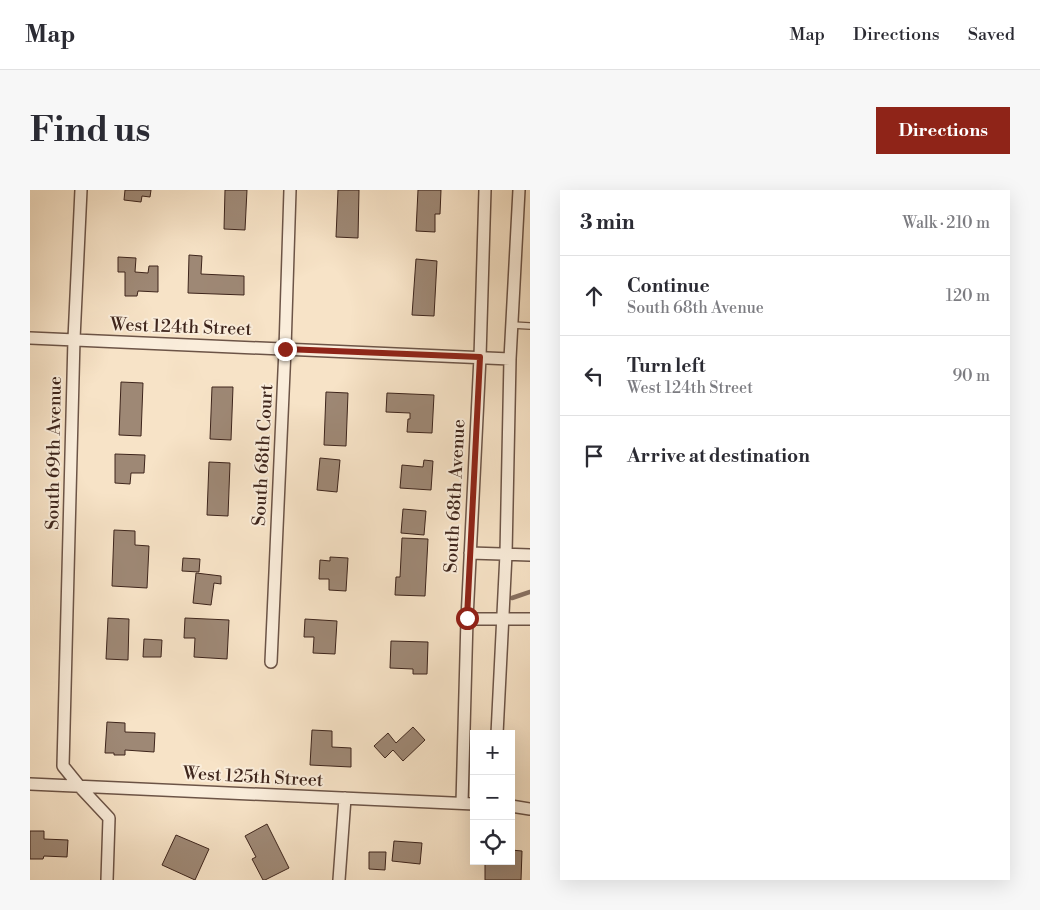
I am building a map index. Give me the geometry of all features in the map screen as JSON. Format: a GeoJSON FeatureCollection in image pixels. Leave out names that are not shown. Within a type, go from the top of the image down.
{"type":"FeatureCollection","features":[{"type":"Feature","properties":{"kind":"street","name":"South 69th Avenue"},"geometry":{"type":"LineString","coordinates":[[81,190],[74,340],[63,766],[109,818],[107,880]]}},
{"type":"Feature","properties":{"kind":"street","name":"South 68th Court"},"geometry":{"type":"LineString","coordinates":[[270,662],[285,349],[290,190]]}},
{"type":"Feature","properties":{"kind":"street","name":"South 68th Avenue"},"geometry":{"type":"LineString","coordinates":[[468,804],[467,618],[480,357],[485,190]]}},
{"type":"Feature","properties":{"kind":"street"},"geometry":{"type":"LineString","coordinates":[[497,730],[506,554],[510,359],[519,190]]}},
{"type":"Feature","properties":{"kind":"street","name":"West 124th Street"},"geometry":{"type":"LineString","coordinates":[[30,338],[510,359]]}},
{"type":"Feature","properties":{"kind":"street"},"geometry":{"type":"LineString","coordinates":[[470,553],[530,555]]}},
{"type":"Feature","properties":{"kind":"street"},"geometry":{"type":"LineString","coordinates":[[467,618],[530,619]]}},
{"type":"Feature","properties":{"kind":"street","name":"West 125th Street"},"geometry":{"type":"LineString","coordinates":[[30,784],[468,804]]}},
{"type":"Feature","properties":{"kind":"street"},"geometry":{"type":"LineString","coordinates":[[339,880],[345,798]]}},
{"type":"Feature","properties":{"kind":"street"},"geometry":{"type":"LineString","coordinates":[[515,806],[530,808]]}},
{"type":"Feature","properties":{"kind":"lane"},"geometry":{"type":"LineString","coordinates":[[512,326],[530,326]]}},
{"type":"Feature","properties":{"kind":"building"},"geometry":{"type":"Polygon","coordinates":[[[125,190],[151,190],[150,197],[142,196],[141,202],[124,200],[125,190]]]}},
{"type":"Feature","properties":{"kind":"building"},"geometry":{"type":"Polygon","coordinates":[[[225,190],[247,190],[245,230],[224,229],[225,190]]]}},
{"type":"Feature","properties":{"kind":"building"},"geometry":{"type":"Polygon","coordinates":[[[338,190],[359,190],[358,238],[336,237],[338,190]]]}},
{"type":"Feature","properties":{"kind":"building"},"geometry":{"type":"Polygon","coordinates":[[[418,190],[441,190],[440,214],[435,214],[435,232],[416,231],[418,190]]]}},
{"type":"Feature","properties":{"kind":"building"},"geometry":{"type":"Polygon","coordinates":[[[189,255],[202,256],[201,274],[244,276],[244,295],[188,293],[189,255]]]}},
{"type":"Feature","properties":{"kind":"building"},"geometry":{"type":"Polygon","coordinates":[[[118,257],[136,258],[135,272],[148,273],[149,266],[158,266],[158,292],[138,291],[137,296],[125,296],[125,272],[118,272],[118,257]]]}},
{"type":"Feature","properties":{"kind":"building"},"geometry":{"type":"Polygon","coordinates":[[[416,259],[437,261],[434,316],[412,315],[416,259]]]}},
{"type":"Feature","properties":{"kind":"building"},"geometry":{"type":"Polygon","coordinates":[[[121,382],[143,383],[141,436],[119,435],[121,382]]]}},
{"type":"Feature","properties":{"kind":"building"},"geometry":{"type":"Polygon","coordinates":[[[212,387],[233,387],[231,440],[210,439],[212,387]]]}},
{"type":"Feature","properties":{"kind":"building"},"geometry":{"type":"Polygon","coordinates":[[[326,392],[348,393],[346,446],[324,445],[326,392]]]}},
{"type":"Feature","properties":{"kind":"building"},"geometry":{"type":"Polygon","coordinates":[[[387,393],[434,395],[432,433],[407,432],[410,413],[386,412],[387,393]]]}},
{"type":"Feature","properties":{"kind":"building"},"geometry":{"type":"Polygon","coordinates":[[[115,454],[145,455],[144,473],[131,473],[130,484],[115,483],[115,454]]]}},
{"type":"Feature","properties":{"kind":"building"},"geometry":{"type":"Polygon","coordinates":[[[320,458],[340,460],[337,492],[317,490],[320,458]]]}},
{"type":"Feature","properties":{"kind":"building"},"geometry":{"type":"Polygon","coordinates":[[[424,460],[433,461],[431,490],[400,488],[402,465],[423,467],[424,460]]]}},
{"type":"Feature","properties":{"kind":"building"},"geometry":{"type":"Polygon","coordinates":[[[209,462],[230,463],[228,516],[207,515],[209,462]]]}},
{"type":"Feature","properties":{"kind":"building"},"geometry":{"type":"Polygon","coordinates":[[[403,509],[426,511],[424,535],[401,533],[403,509]]]}},
{"type":"Feature","properties":{"kind":"building"},"geometry":{"type":"Polygon","coordinates":[[[114,530],[135,531],[135,545],[149,546],[147,588],[112,586],[114,530]]]}},
{"type":"Feature","properties":{"kind":"building"},"geometry":{"type":"Polygon","coordinates":[[[402,538],[428,539],[425,596],[395,595],[396,577],[400,577],[402,538]]]}},
{"type":"Feature","properties":{"kind":"building"},"geometry":{"type":"Polygon","coordinates":[[[330,557],[348,558],[346,591],[329,590],[329,579],[319,579],[320,560],[330,561],[330,557]]]}},
{"type":"Feature","properties":{"kind":"building"},"geometry":{"type":"Polygon","coordinates":[[[183,558],[200,559],[199,572],[182,571],[183,558]]]}},
{"type":"Feature","properties":{"kind":"building"},"geometry":{"type":"Polygon","coordinates":[[[196,573],[221,576],[221,584],[214,583],[211,605],[193,603],[196,573]]]}},
{"type":"Feature","properties":{"kind":"building"},"geometry":{"type":"Polygon","coordinates":[[[108,618],[129,619],[128,660],[106,659],[108,618]]]}},
{"type":"Feature","properties":{"kind":"building"},"geometry":{"type":"Polygon","coordinates":[[[185,618],[229,620],[227,659],[194,657],[195,638],[184,638],[185,618]]]}},
{"type":"Feature","properties":{"kind":"building"},"geometry":{"type":"Polygon","coordinates":[[[305,619],[337,621],[335,654],[313,653],[314,637],[304,637],[305,619]]]}},
{"type":"Feature","properties":{"kind":"building"},"geometry":{"type":"Polygon","coordinates":[[[144,639],[162,640],[161,657],[143,657],[144,639]]]}},
{"type":"Feature","properties":{"kind":"building"},"geometry":{"type":"Polygon","coordinates":[[[391,641],[428,642],[427,674],[413,674],[413,669],[390,668],[391,641]]]}},
{"type":"Feature","properties":{"kind":"building"},"geometry":{"type":"Polygon","coordinates":[[[107,722],[125,723],[125,732],[155,733],[154,752],[125,750],[125,755],[105,753],[107,722]]]}},
{"type":"Feature","properties":{"kind":"building"},"geometry":{"type":"Polygon","coordinates":[[[413,727],[425,740],[403,761],[393,750],[385,758],[374,746],[388,733],[396,743],[413,727]]]}},
{"type":"Feature","properties":{"kind":"building"},"geometry":{"type":"Polygon","coordinates":[[[312,730],[332,731],[332,747],[351,748],[351,767],[310,765],[312,730]]]}},
{"type":"Feature","properties":{"kind":"building"},"geometry":{"type":"Polygon","coordinates":[[[267,824],[289,868],[263,880],[252,859],[256,857],[245,836],[267,824]]]}},
{"type":"Feature","properties":{"kind":"building"},"geometry":{"type":"Polygon","coordinates":[[[30,831],[44,831],[44,839],[68,840],[67,857],[44,856],[43,859],[30,859],[30,831]]]}},
{"type":"Feature","properties":{"kind":"building"},"geometry":{"type":"Polygon","coordinates":[[[176,835],[209,849],[195,880],[162,865],[176,835]]]}},
{"type":"Feature","properties":{"kind":"building"},"geometry":{"type":"Polygon","coordinates":[[[394,841],[422,843],[420,864],[392,861],[394,841]]]}},
{"type":"Feature","properties":{"kind":"building"},"geometry":{"type":"Polygon","coordinates":[[[515,850],[522,851],[521,880],[485,880],[485,865],[515,865],[515,850]]]}},
{"type":"Feature","properties":{"kind":"building"},"geometry":{"type":"Polygon","coordinates":[[[369,852],[386,852],[385,870],[369,869],[369,852]]]}},
{"type":"Feature","properties":{"kind":"waterway"},"geometry":{"type":"LineString","coordinates":[[512,598],[530,592]]}},
{"type":"Feature","properties":{"kind":"route"},"geometry":{"type":"LineString","coordinates":[[285,349],[480,357],[467,618]]}}]}
